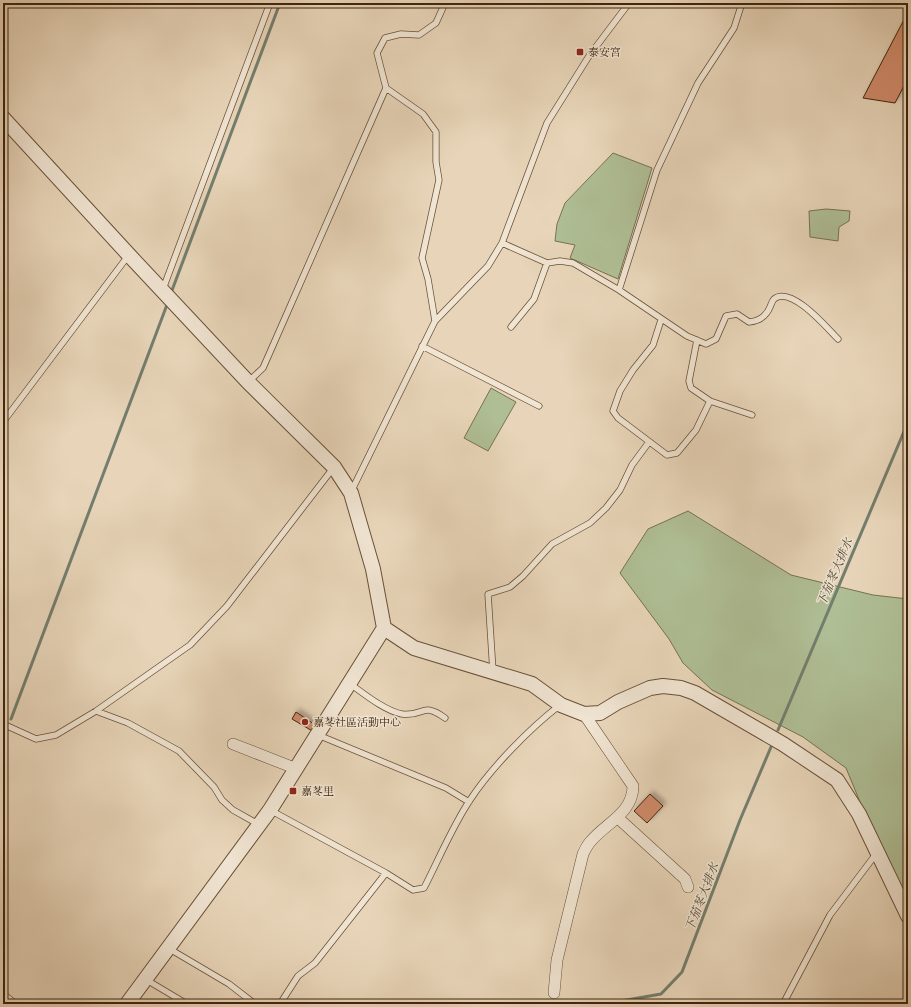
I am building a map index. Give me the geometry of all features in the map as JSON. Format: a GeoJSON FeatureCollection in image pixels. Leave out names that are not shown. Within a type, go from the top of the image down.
{"type":"FeatureCollection","features":[{"type":"Feature","properties":{"kind":"street"},"geometry":{"type":"LineString","coordinates":[[3,118],[129,256],[248,382],[334,467],[351,493],[373,569],[384,628],[348,683],[297,769],[260,825],[127,1004]]}},
{"type":"Feature","properties":{"kind":"street"},"geometry":{"type":"LineString","coordinates":[[384,628],[414,648],[532,684],[560,705],[584,714],[600,713],[618,702],[650,688],[663,686],[681,688],[695,693],[783,744],[838,780],[859,814],[876,854],[908,916]]}},
{"type":"Feature","properties":{"kind":"street"},"geometry":{"type":"LineString","coordinates":[[554,993],[557,960],[583,854],[590,842],[612,820],[618,818],[633,797],[633,786],[584,714]]}},
{"type":"Feature","properties":{"kind":"street"},"geometry":{"type":"LineString","coordinates":[[233,744],[297,769]]}},
{"type":"Feature","properties":{"kind":"street"},"geometry":{"type":"LineString","coordinates":[[618,818],[685,879],[688,887]]}},
{"type":"Feature","properties":{"kind":"lane"},"geometry":{"type":"LineString","coordinates":[[162,291],[270,3]]}},
{"type":"Feature","properties":{"kind":"lane"},"geometry":{"type":"LineString","coordinates":[[248,382],[263,368],[386,88],[377,53],[385,38],[401,34],[418,35],[436,23],[445,3]]}},
{"type":"Feature","properties":{"kind":"lane"},"geometry":{"type":"LineString","coordinates":[[351,493],[435,321],[488,266],[502,243],[547,123],[589,56],[629,3]]}},
{"type":"Feature","properties":{"kind":"lane"},"geometry":{"type":"LineString","coordinates":[[619,290],[657,170],[698,83],[734,28],[742,3]]}},
{"type":"Feature","properties":{"kind":"lane"},"geometry":{"type":"LineString","coordinates":[[386,88],[423,114],[436,132],[436,162],[439,180],[422,258],[428,280],[435,321]]}},
{"type":"Feature","properties":{"kind":"lane"},"geometry":{"type":"LineString","coordinates":[[502,243],[548,263],[560,261],[573,263],[619,290],[661,320],[706,344],[716,339],[726,316],[737,314],[749,322],[758,321],[768,311],[774,300],[780,296],[792,298],[812,312],[838,339]]}},
{"type":"Feature","properties":{"kind":"lane"},"geometry":{"type":"LineString","coordinates":[[3,422],[129,256]]}},
{"type":"Feature","properties":{"kind":"lane"},"geometry":{"type":"LineString","coordinates":[[511,326],[534,299],[548,263]]}},
{"type":"Feature","properties":{"kind":"lane"},"geometry":{"type":"LineString","coordinates":[[661,320],[653,345],[633,370],[620,391],[613,412],[618,418],[667,455],[677,453],[696,430],[710,401]]}},
{"type":"Feature","properties":{"kind":"lane"},"geometry":{"type":"LineString","coordinates":[[697,340],[689,381],[691,388],[710,401],[752,415]]}},
{"type":"Feature","properties":{"kind":"lane"},"geometry":{"type":"LineString","coordinates":[[422,346],[539,406]]}},
{"type":"Feature","properties":{"kind":"lane"},"geometry":{"type":"LineString","coordinates":[[493,672],[488,594],[510,587],[523,576],[552,544],[590,523],[606,508],[620,490],[632,465],[649,442]]}},
{"type":"Feature","properties":{"kind":"lane"},"geometry":{"type":"LineString","coordinates":[[3,724],[36,739],[56,735],[96,711],[190,646],[227,606],[334,467]]}},
{"type":"Feature","properties":{"kind":"lane"},"geometry":{"type":"LineString","coordinates":[[348,683],[377,702],[401,714],[411,714],[425,710],[434,710],[445,718]]}},
{"type":"Feature","properties":{"kind":"lane"},"geometry":{"type":"LineString","coordinates":[[270,810],[386,873],[413,890],[424,888],[469,802],[495,768],[538,722],[560,705]]}},
{"type":"Feature","properties":{"kind":"lane"},"geometry":{"type":"LineString","coordinates":[[96,711],[128,723],[179,751],[214,787],[222,800],[233,810],[260,825]]}},
{"type":"Feature","properties":{"kind":"lane"},"geometry":{"type":"LineString","coordinates":[[318,735],[446,788],[469,802]]}},
{"type":"Feature","properties":{"kind":"lane"},"geometry":{"type":"LineString","coordinates":[[783,1004],[830,915],[876,854]]}},
{"type":"Feature","properties":{"kind":"lane"},"geometry":{"type":"LineString","coordinates":[[280,1004],[298,976],[315,963],[386,873]]}},
{"type":"Feature","properties":{"kind":"lane"},"geometry":{"type":"LineString","coordinates":[[168,948],[229,984],[255,1004]]}},
{"type":"Feature","properties":{"kind":"lane"},"geometry":{"type":"LineString","coordinates":[[145,979],[187,1004]]}},
{"type":"Feature","properties":{"kind":"lane"},"geometry":{"type":"LineString","coordinates":[[3,994],[16,1004]]}},
{"type":"Feature","properties":{"kind":"green space"},"geometry":{"type":"Polygon","coordinates":[[[613,153],[652,168],[618,279],[570,258],[575,245],[555,241],[557,224],[565,203],[613,153]]]}},
{"type":"Feature","properties":{"kind":"green space"},"geometry":{"type":"Polygon","coordinates":[[[826,209],[850,211],[849,221],[839,227],[838,241],[810,237],[809,211],[826,209]]]}},
{"type":"Feature","properties":{"kind":"green space"},"geometry":{"type":"Polygon","coordinates":[[[491,388],[516,402],[488,451],[464,438],[491,388]]]}},
{"type":"Feature","properties":{"kind":"green space"},"geometry":{"type":"Polygon","coordinates":[[[688,511],[791,575],[873,595],[908,599],[908,918],[846,768],[803,737],[712,690],[683,663],[669,639],[620,573],[648,529],[688,511]]]}},
{"type":"Feature","properties":{"kind":"building"},"geometry":{"type":"Polygon","coordinates":[[[908,12],[908,78],[895,103],[863,98],[908,12]]]}},
{"type":"Feature","properties":{"kind":"building","name":"嘉苳社區活動中心"},"geometry":{"type":"Polygon","coordinates":[[[296,712],[317,726],[314,732],[292,719],[296,712]]]}},
{"type":"Feature","properties":{"kind":"building"},"geometry":{"type":"Polygon","coordinates":[[[650,794],[663,806],[647,823],[634,811],[650,794]]]}},
{"type":"Feature","properties":{"kind":"waterway"},"geometry":{"type":"LineString","coordinates":[[171,293],[280,3]]}},
{"type":"Feature","properties":{"kind":"waterway"},"geometry":{"type":"LineString","coordinates":[[11,719],[168,302]]}},
{"type":"Feature","properties":{"kind":"waterway","name":"下茄苳大排水"},"geometry":{"type":"LineString","coordinates":[[778,730],[908,422]]}},
{"type":"Feature","properties":{"kind":"waterway"},"geometry":{"type":"LineString","coordinates":[[3,739],[5,734]]}},
{"type":"Feature","properties":{"kind":"waterway","name":"下茄苳大排水"},"geometry":{"type":"LineString","coordinates":[[604,1004],[661,994],[682,972],[740,820],[771,747]]}},
{"type":"Feature","properties":{"kind":"place","name":"泰安宮"},"geometry":{"type":"Point","coordinates":[580,52]}},
{"type":"Feature","properties":{"kind":"place","name":"嘉苳社區活動中心"},"geometry":{"type":"Point","coordinates":[305,722]}},
{"type":"Feature","properties":{"kind":"place","name":"嘉苳里"},"geometry":{"type":"Point","coordinates":[293,791]}}]}
